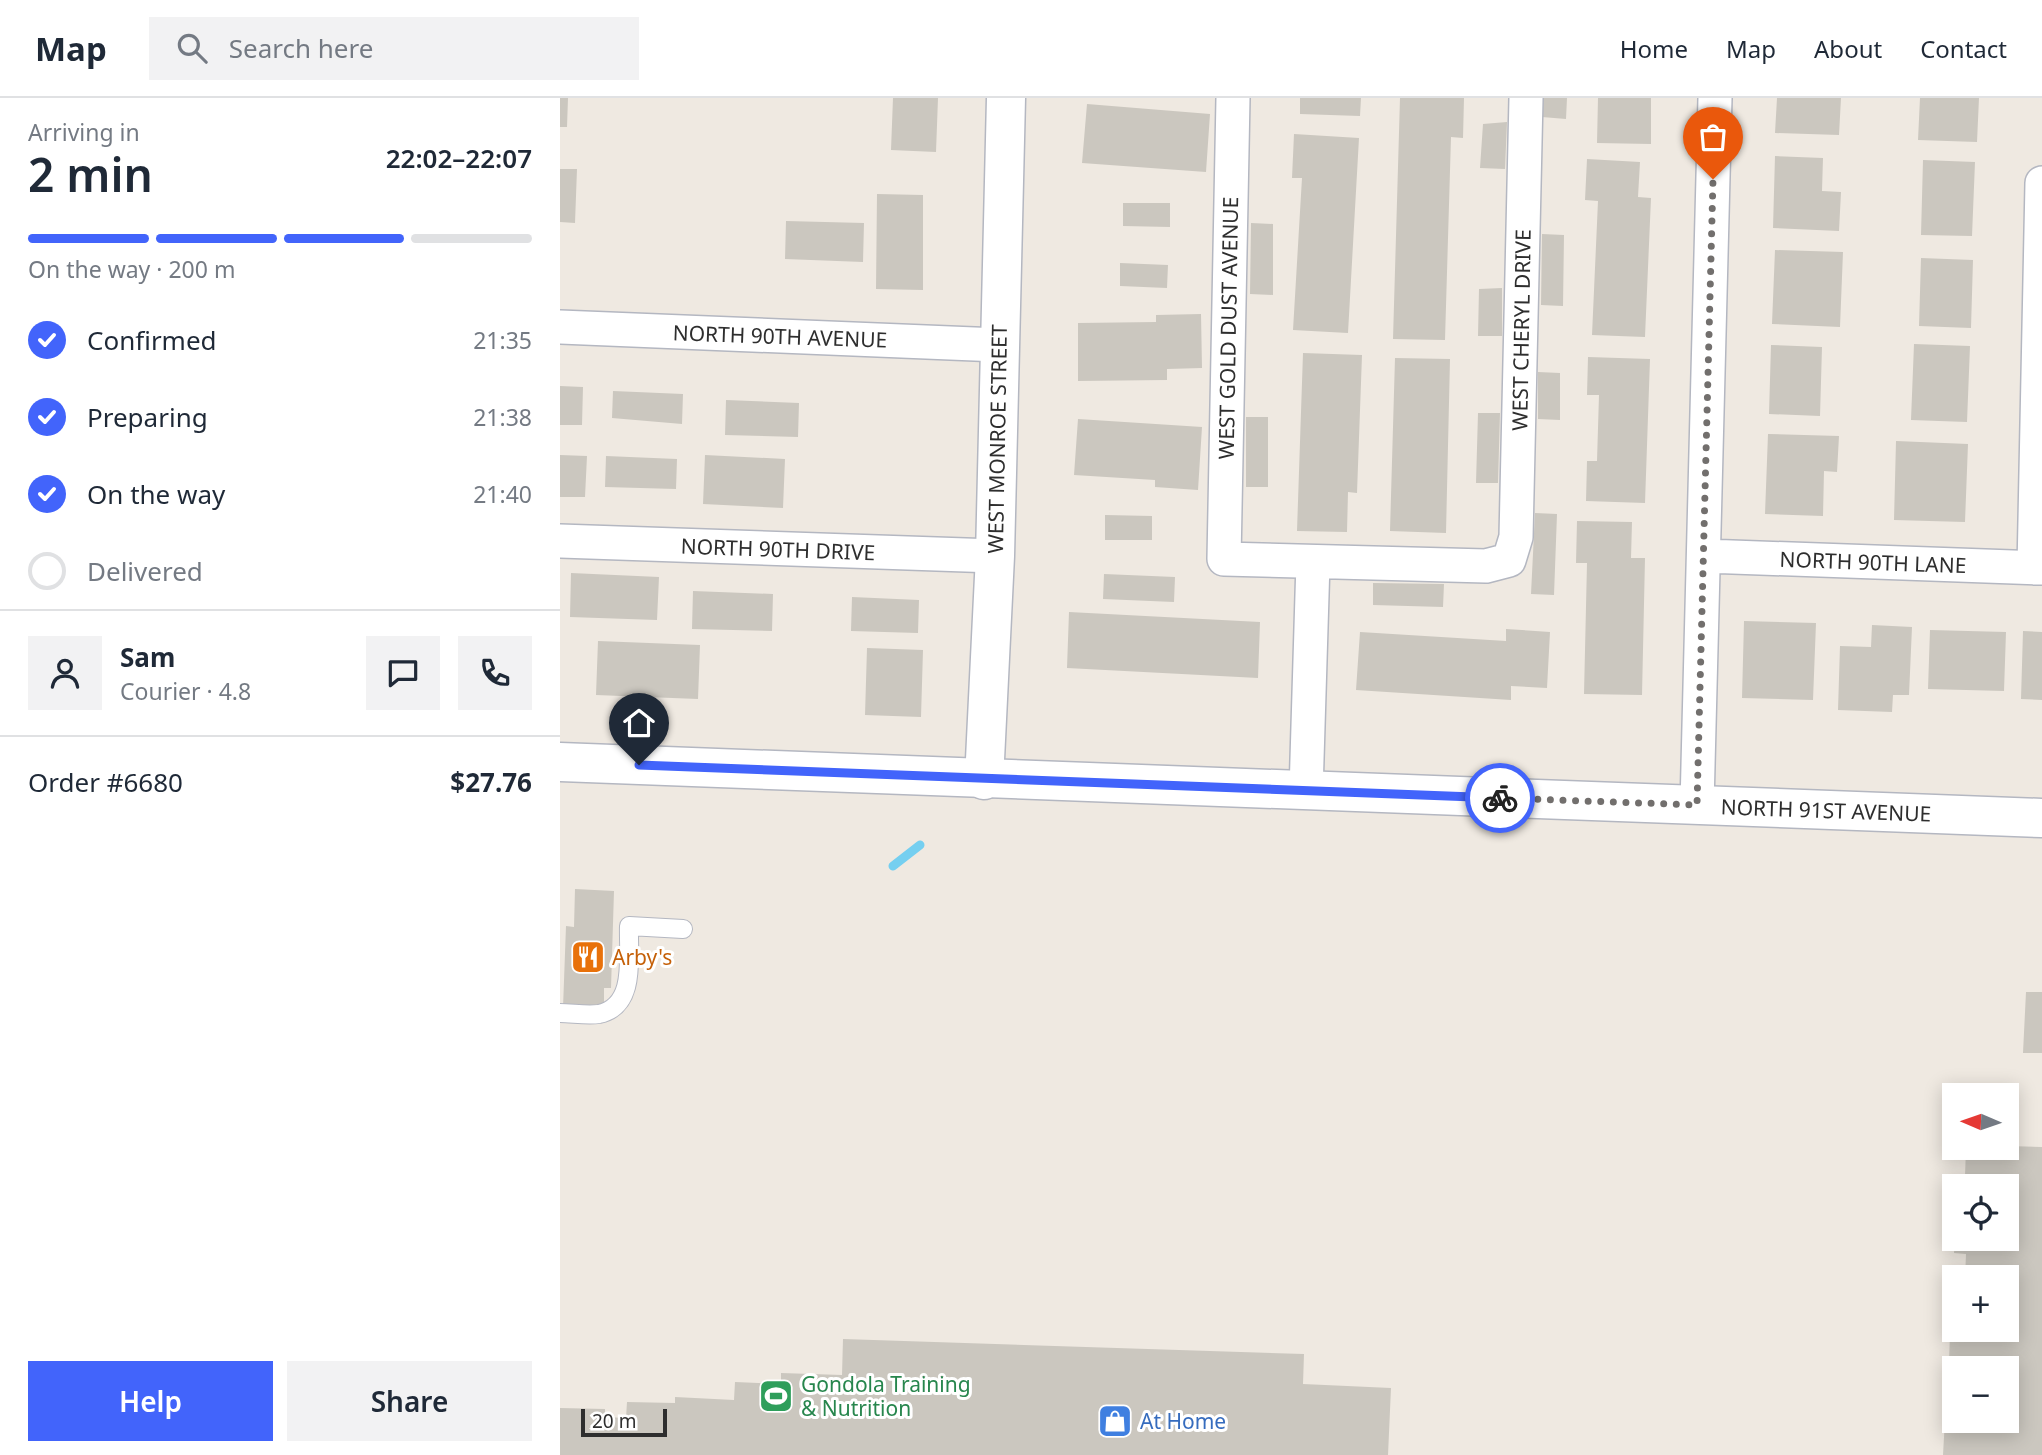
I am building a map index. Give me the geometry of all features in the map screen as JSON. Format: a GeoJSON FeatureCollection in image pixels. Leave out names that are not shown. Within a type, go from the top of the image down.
{"type":"FeatureCollection","features":[{"type":"Feature","properties":{"kind":"main road","name":"WEST MONROE STREET"},"geometry":{"type":"LineString","coordinates":[[985,780],[995,556],[1006,98]]}},
{"type":"Feature","properties":{"kind":"main road","name":"NORTH 91ST AVENUE"},"geometry":{"type":"LineString","coordinates":[[560,761],[985,780],[2042,818]]}},
{"type":"Feature","properties":{"kind":"street","name":"WEST GOLD DUST AVENUE"},"geometry":{"type":"LineString","coordinates":[[1233,98],[1224,559],[1313,562]]}},
{"type":"Feature","properties":{"kind":"street","name":"WEST CHERYL DRIVE"},"geometry":{"type":"LineString","coordinates":[[1313,562],[1486,566],[1509,560],[1516,537],[1526,98]]}},
{"type":"Feature","properties":{"kind":"street"},"geometry":{"type":"LineString","coordinates":[[1697,805],[1715,98]]}},
{"type":"Feature","properties":{"kind":"street"},"geometry":{"type":"LineString","coordinates":[[2038,568],[2042,183]]}},
{"type":"Feature","properties":{"kind":"street","name":"NORTH 90TH AVENUE"},"geometry":{"type":"LineString","coordinates":[[560,327],[999,345]]}},
{"type":"Feature","properties":{"kind":"street","name":"NORTH 90TH DRIVE"},"geometry":{"type":"LineString","coordinates":[[560,541],[995,556]]}},
{"type":"Feature","properties":{"kind":"street","name":"NORTH 90TH LANE"},"geometry":{"type":"LineString","coordinates":[[1705,556],[2038,568]]}},
{"type":"Feature","properties":{"kind":"street"},"geometry":{"type":"LineString","coordinates":[[1306,792],[1313,562]]}},
{"type":"Feature","properties":{"kind":"lane"},"geometry":{"type":"LineString","coordinates":[[560,1013],[598,1014],[620,1004],[627,988],[629,926],[683,929]]}},
{"type":"Feature","properties":{"kind":"building"},"geometry":{"type":"Polygon","coordinates":[[[560,98],[568,98],[567,127],[560,127],[560,98]]]}},
{"type":"Feature","properties":{"kind":"building"},"geometry":{"type":"Polygon","coordinates":[[[893,98],[938,98],[936,152],[891,150],[893,98]]]}},
{"type":"Feature","properties":{"kind":"building"},"geometry":{"type":"Polygon","coordinates":[[[1300,98],[1361,98],[1360,116],[1300,114],[1300,98]]]}},
{"type":"Feature","properties":{"kind":"building"},"geometry":{"type":"Polygon","coordinates":[[[1400,98],[1464,98],[1463,138],[1451,137],[1445,340],[1393,339],[1400,98]]]}},
{"type":"Feature","properties":{"kind":"building"},"geometry":{"type":"Polygon","coordinates":[[[1543,98],[1567,98],[1566,119],[1542,117],[1543,98]]]}},
{"type":"Feature","properties":{"kind":"building"},"geometry":{"type":"Polygon","coordinates":[[[1598,98],[1651,98],[1651,144],[1597,143],[1598,98]]]}},
{"type":"Feature","properties":{"kind":"building"},"geometry":{"type":"Polygon","coordinates":[[[1777,98],[1841,98],[1839,135],[1775,133],[1777,98]]]}},
{"type":"Feature","properties":{"kind":"building"},"geometry":{"type":"Polygon","coordinates":[[[1920,98],[1979,98],[1977,142],[1918,140],[1920,98]]]}},
{"type":"Feature","properties":{"kind":"building"},"geometry":{"type":"Polygon","coordinates":[[[1087,104],[1210,114],[1206,172],[1082,163],[1087,104]]]}},
{"type":"Feature","properties":{"kind":"building"},"geometry":{"type":"Polygon","coordinates":[[[1507,122],[1505,169],[1480,168],[1483,124],[1507,122]]]}},
{"type":"Feature","properties":{"kind":"building"},"geometry":{"type":"Polygon","coordinates":[[[1294,134],[1359,138],[1348,333],[1293,330],[1302,178],[1292,178],[1294,134]]]}},
{"type":"Feature","properties":{"kind":"building"},"geometry":{"type":"Polygon","coordinates":[[[1775,156],[1823,158],[1822,191],[1841,192],[1839,231],[1773,228],[1775,156]]]}},
{"type":"Feature","properties":{"kind":"building"},"geometry":{"type":"Polygon","coordinates":[[[1587,159],[1640,162],[1638,197],[1651,198],[1645,337],[1592,335],[1598,201],[1585,200],[1587,159]]]}},
{"type":"Feature","properties":{"kind":"building"},"geometry":{"type":"Polygon","coordinates":[[[1923,160],[1975,162],[1972,236],[1921,235],[1923,160]]]}},
{"type":"Feature","properties":{"kind":"building"},"geometry":{"type":"Polygon","coordinates":[[[560,169],[577,169],[575,223],[560,222],[560,169]]]}},
{"type":"Feature","properties":{"kind":"building"},"geometry":{"type":"Polygon","coordinates":[[[877,194],[923,195],[923,290],[876,289],[877,194]]]}},
{"type":"Feature","properties":{"kind":"building"},"geometry":{"type":"Polygon","coordinates":[[[1123,203],[1170,203],[1170,227],[1123,226],[1123,203]]]}},
{"type":"Feature","properties":{"kind":"building"},"geometry":{"type":"Polygon","coordinates":[[[786,221],[864,223],[863,262],[785,259],[786,221]]]}},
{"type":"Feature","properties":{"kind":"building"},"geometry":{"type":"Polygon","coordinates":[[[1251,223],[1273,224],[1273,295],[1250,294],[1251,223]]]}},
{"type":"Feature","properties":{"kind":"building"},"geometry":{"type":"Polygon","coordinates":[[[1542,234],[1564,235],[1563,306],[1541,305],[1542,234]]]}},
{"type":"Feature","properties":{"kind":"building"},"geometry":{"type":"Polygon","coordinates":[[[1775,250],[1843,252],[1840,327],[1772,324],[1775,250]]]}},
{"type":"Feature","properties":{"kind":"building"},"geometry":{"type":"Polygon","coordinates":[[[1921,258],[1973,260],[1971,328],[1919,326],[1921,258]]]}},
{"type":"Feature","properties":{"kind":"building"},"geometry":{"type":"Polygon","coordinates":[[[1120,263],[1168,265],[1167,288],[1120,286],[1120,263]]]}},
{"type":"Feature","properties":{"kind":"building"},"geometry":{"type":"Polygon","coordinates":[[[1502,288],[1502,336],[1478,336],[1479,289],[1502,288]]]}},
{"type":"Feature","properties":{"kind":"building"},"geometry":{"type":"Polygon","coordinates":[[[1201,314],[1202,368],[1167,369],[1167,380],[1078,381],[1078,323],[1156,322],[1156,315],[1201,314]]]}},
{"type":"Feature","properties":{"kind":"building"},"geometry":{"type":"Polygon","coordinates":[[[1914,344],[1970,346],[1967,422],[1911,420],[1914,344]]]}},
{"type":"Feature","properties":{"kind":"building"},"geometry":{"type":"Polygon","coordinates":[[[1771,345],[1822,347],[1820,416],[1769,414],[1771,345]]]}},
{"type":"Feature","properties":{"kind":"building"},"geometry":{"type":"Polygon","coordinates":[[[1303,353],[1362,355],[1357,493],[1348,492],[1347,532],[1297,531],[1303,353]]]}},
{"type":"Feature","properties":{"kind":"building"},"geometry":{"type":"Polygon","coordinates":[[[1588,357],[1650,359],[1645,503],[1586,501],[1587,461],[1597,461],[1599,395],[1587,395],[1588,357]]]}},
{"type":"Feature","properties":{"kind":"building"},"geometry":{"type":"Polygon","coordinates":[[[1395,358],[1450,359],[1446,533],[1390,531],[1395,358]]]}},
{"type":"Feature","properties":{"kind":"building"},"geometry":{"type":"Polygon","coordinates":[[[1538,372],[1560,373],[1560,420],[1538,419],[1538,372]]]}},
{"type":"Feature","properties":{"kind":"building"},"geometry":{"type":"Polygon","coordinates":[[[560,386],[583,387],[582,425],[560,425],[560,386]]]}},
{"type":"Feature","properties":{"kind":"building"},"geometry":{"type":"Polygon","coordinates":[[[613,391],[683,394],[682,424],[612,418],[613,391]]]}},
{"type":"Feature","properties":{"kind":"building"},"geometry":{"type":"Polygon","coordinates":[[[726,400],[799,403],[798,437],[725,435],[726,400]]]}},
{"type":"Feature","properties":{"kind":"building"},"geometry":{"type":"Polygon","coordinates":[[[1478,413],[1500,413],[1498,483],[1476,483],[1478,413]]]}},
{"type":"Feature","properties":{"kind":"building"},"geometry":{"type":"Polygon","coordinates":[[[1246,417],[1268,417],[1268,487],[1246,487],[1246,417]]]}},
{"type":"Feature","properties":{"kind":"building"},"geometry":{"type":"Polygon","coordinates":[[[1078,419],[1202,427],[1198,490],[1155,487],[1155,480],[1074,475],[1078,419]]]}},
{"type":"Feature","properties":{"kind":"building"},"geometry":{"type":"Polygon","coordinates":[[[1768,434],[1839,436],[1837,472],[1824,471],[1823,516],[1765,514],[1768,434]]]}},
{"type":"Feature","properties":{"kind":"building"},"geometry":{"type":"Polygon","coordinates":[[[1896,441],[1968,444],[1965,522],[1894,520],[1896,441]]]}},
{"type":"Feature","properties":{"kind":"building"},"geometry":{"type":"Polygon","coordinates":[[[560,455],[587,456],[585,497],[560,497],[560,455]]]}},
{"type":"Feature","properties":{"kind":"building"},"geometry":{"type":"Polygon","coordinates":[[[705,455],[785,459],[783,508],[703,504],[705,455]]]}},
{"type":"Feature","properties":{"kind":"building"},"geometry":{"type":"Polygon","coordinates":[[[606,456],[677,459],[676,489],[605,487],[606,456]]]}},
{"type":"Feature","properties":{"kind":"building"},"geometry":{"type":"Polygon","coordinates":[[[1535,513],[1557,514],[1554,595],[1531,594],[1535,513]]]}},
{"type":"Feature","properties":{"kind":"building"},"geometry":{"type":"Polygon","coordinates":[[[1105,515],[1152,516],[1152,540],[1105,540],[1105,515]]]}},
{"type":"Feature","properties":{"kind":"building"},"geometry":{"type":"Polygon","coordinates":[[[1577,521],[1632,522],[1631,558],[1645,558],[1642,695],[1584,694],[1587,563],[1576,563],[1577,521]]]}},
{"type":"Feature","properties":{"kind":"building"},"geometry":{"type":"Polygon","coordinates":[[[571,573],[659,577],[657,620],[570,617],[571,573]]]}},
{"type":"Feature","properties":{"kind":"building"},"geometry":{"type":"Polygon","coordinates":[[[1104,574],[1175,577],[1174,602],[1103,599],[1104,574]]]}},
{"type":"Feature","properties":{"kind":"building"},"geometry":{"type":"Polygon","coordinates":[[[1373,583],[1444,584],[1443,607],[1373,605],[1373,583]]]}},
{"type":"Feature","properties":{"kind":"building"},"geometry":{"type":"Polygon","coordinates":[[[693,591],[773,594],[772,631],[692,629],[693,591]]]}},
{"type":"Feature","properties":{"kind":"building"},"geometry":{"type":"Polygon","coordinates":[[[852,597],[919,600],[918,633],[851,631],[852,597]]]}},
{"type":"Feature","properties":{"kind":"building"},"geometry":{"type":"Polygon","coordinates":[[[1069,612],[1260,622],[1258,678],[1067,668],[1069,612]]]}},
{"type":"Feature","properties":{"kind":"building"},"geometry":{"type":"Polygon","coordinates":[[[1744,621],[1816,623],[1813,700],[1742,698],[1744,621]]]}},
{"type":"Feature","properties":{"kind":"building"},"geometry":{"type":"Polygon","coordinates":[[[1872,625],[1912,627],[1909,695],[1893,695],[1892,712],[1838,710],[1840,646],[1871,647],[1872,625]]]}},
{"type":"Feature","properties":{"kind":"building"},"geometry":{"type":"Polygon","coordinates":[[[1506,629],[1550,632],[1547,688],[1511,686],[1511,700],[1356,690],[1360,632],[1506,641],[1506,629]]]}},
{"type":"Feature","properties":{"kind":"building"},"geometry":{"type":"Polygon","coordinates":[[[1930,630],[2006,632],[2004,691],[1928,689],[1930,630]]]}},
{"type":"Feature","properties":{"kind":"building"},"geometry":{"type":"Polygon","coordinates":[[[2023,631],[2042,632],[2042,700],[2021,699],[2023,631]]]}},
{"type":"Feature","properties":{"kind":"building"},"geometry":{"type":"Polygon","coordinates":[[[598,641],[700,645],[698,699],[596,695],[598,641]]]}},
{"type":"Feature","properties":{"kind":"building"},"geometry":{"type":"Polygon","coordinates":[[[867,648],[923,650],[921,717],[865,715],[867,648]]]}},
{"type":"Feature","properties":{"kind":"building","name":"Arby's"},"geometry":{"type":"Polygon","coordinates":[[[575,889],[614,891],[611,988],[604,988],[604,1010],[563,1008],[566,926],[574,927],[575,889]]]}},
{"type":"Feature","properties":{"kind":"building"},"geometry":{"type":"Polygon","coordinates":[[[2026,992],[2042,992],[2042,1053],[2023,1053],[2026,992]]]}},
{"type":"Feature","properties":{"kind":"building"},"geometry":{"type":"Polygon","coordinates":[[[2020,1146],[2042,1147],[2042,1455],[1943,1455],[1944,1433],[2019,1433],[2019,1356],[1949,1356],[1950,1342],[2019,1342],[2019,1265],[1966,1265],[1966,1254],[1954,1253],[2019,1251],[2019,1174],[1965,1174],[1966,1160],[2020,1160],[2020,1146]]]}},
{"type":"Feature","properties":{"kind":"building","name":"At Home"},"geometry":{"type":"Polygon","coordinates":[[[843,1339],[1304,1354],[1303,1384],[1391,1388],[1388,1455],[560,1455],[560,1408],[605,1409],[605,1417],[626,1418],[627,1402],[675,1403],[675,1397],[734,1400],[735,1382],[781,1384],[781,1373],[842,1375],[843,1339]]]}},
{"type":"Feature","properties":{"kind":"waterway"},"geometry":{"type":"LineString","coordinates":[[893,866],[920,845]]}},
{"type":"Feature","properties":{"kind":"way so far"},"geometry":{"type":"LineString","coordinates":[[1500,798],[1697,805],[1713,179]]}},
{"type":"Feature","properties":{"kind":"place","name":"Arby's"},"geometry":{"type":"Point","coordinates":[588,957]}},
{"type":"Feature","properties":{"kind":"place","name":"Gondola Training & Nutrition"},"geometry":{"type":"Point","coordinates":[776,1396]}},
{"type":"Feature","properties":{"kind":"place","name":"At Home"},"geometry":{"type":"Point","coordinates":[1115,1421]}},
{"type":"Feature","properties":{"kind":"route"},"geometry":{"type":"LineString","coordinates":[[639,765],[1500,798]]}}]}
